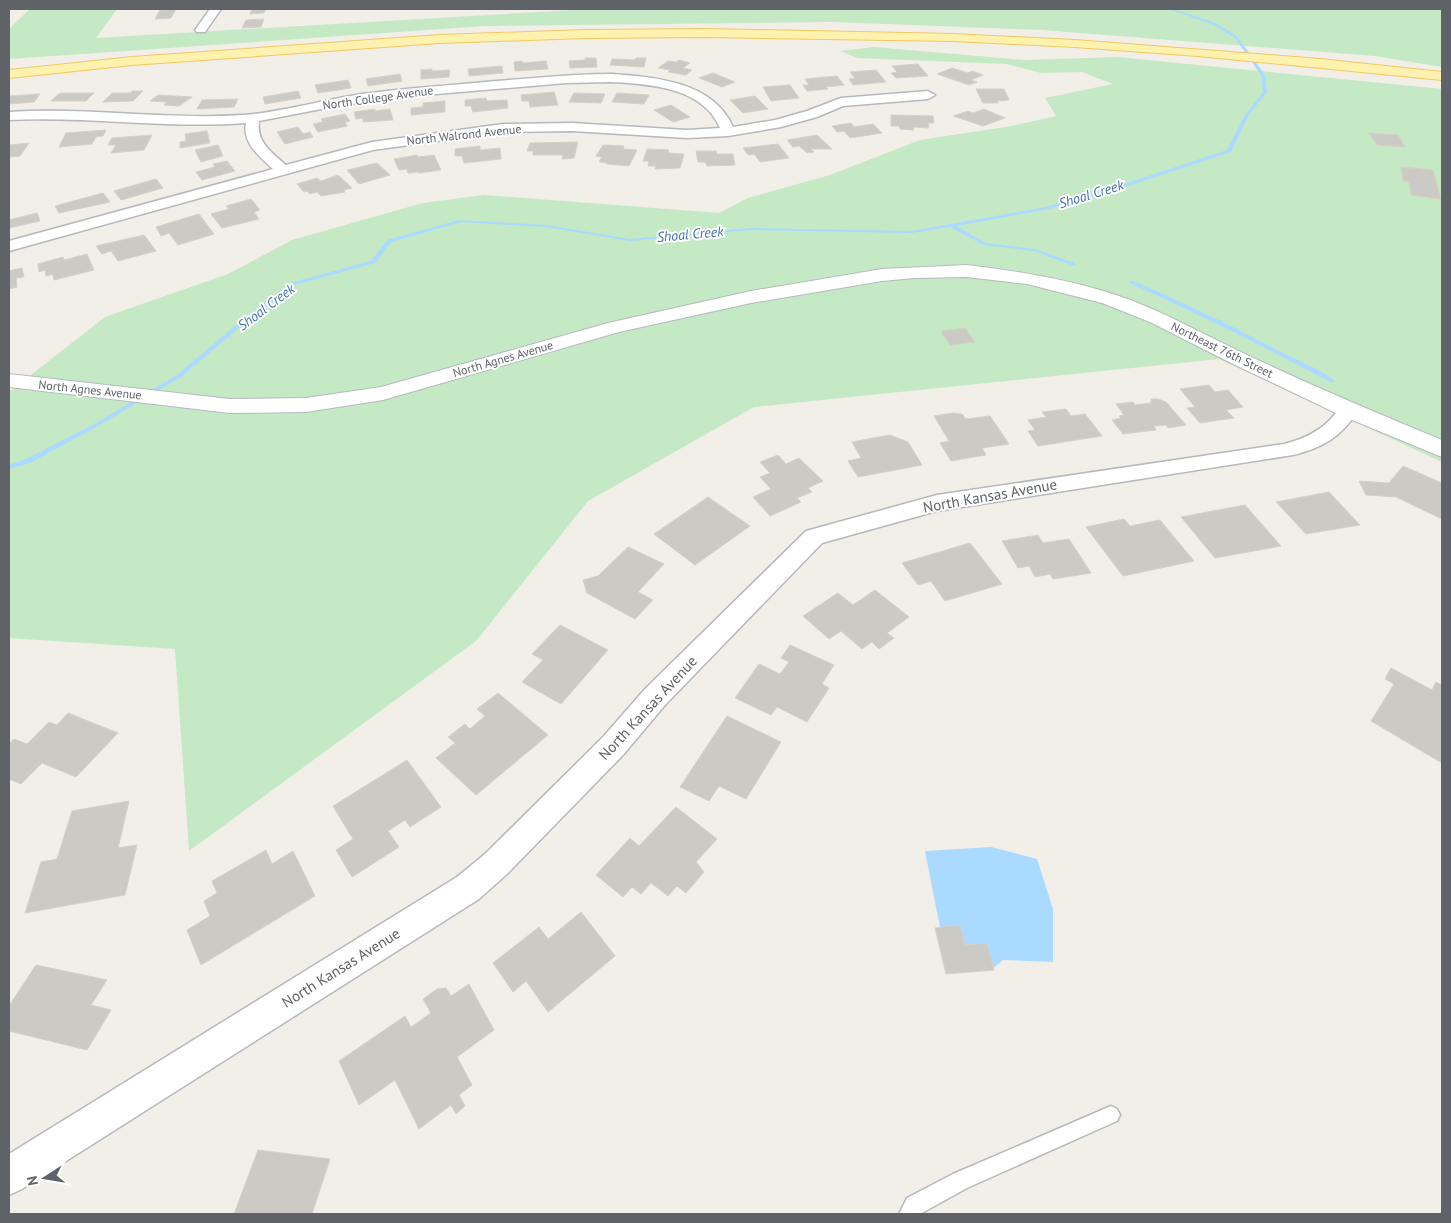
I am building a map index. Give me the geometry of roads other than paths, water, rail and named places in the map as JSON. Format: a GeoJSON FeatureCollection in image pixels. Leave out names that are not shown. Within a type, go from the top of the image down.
{"type":"FeatureCollection","features":[{"type":"Feature","properties":{"kind":"main road"},"geometry":{"type":"LineString","coordinates":[[9,74],[77,66],[459,38],[787,32],[1110,45],[1349,65],[1442,76]]}},
{"type":"Feature","properties":{"kind":"main road"},"geometry":{"type":"LineString","coordinates":[[9,67],[77,66]]}},
{"type":"Feature","properties":{"kind":"street"},"geometry":{"type":"LineString","coordinates":[[201,30],[215,9]]}},
{"type":"Feature","properties":{"kind":"street","name":"North College Avenue"},"geometry":{"type":"LineString","coordinates":[[9,116],[82,114],[180,121],[253,118],[404,92],[565,80],[619,78],[660,83],[695,95],[715,108],[724,120],[728,132]]}},
{"type":"Feature","properties":{"kind":"street","name":"North Walrond Avenue"},"geometry":{"type":"LineString","coordinates":[[9,246],[372,146],[503,128],[572,127],[687,134],[728,132],[776,124],[812,114],[841,102],[928,95]]}},
{"type":"Feature","properties":{"kind":"street"},"geometry":{"type":"LineString","coordinates":[[253,118],[251,128],[253,138],[283,170]]}},
{"type":"Feature","properties":{"kind":"street","name":"North Agnes Avenue"},"geometry":{"type":"LineString","coordinates":[[16,382],[230,406],[306,405],[383,393],[615,327],[760,296],[914,272],[960,271],[995,273]]}},
{"type":"Feature","properties":{"kind":"street","name":"Northeast 76th Street"},"geometry":{"type":"LineString","coordinates":[[995,273],[1058,284],[1110,299],[1157,318],[1238,359],[1348,410],[1442,449]]}},
{"type":"Feature","properties":{"kind":"street","name":"North Kansas Avenue"},"geometry":{"type":"LineString","coordinates":[[9,1176],[468,888],[496,864],[606,753],[655,697],[814,537],[937,503],[1284,451],[1306,446],[1326,435],[1344,420],[1348,410]]}},
{"type":"Feature","properties":{"kind":"lane"},"geometry":{"type":"LineString","coordinates":[[909,1214],[914,1205],[960,1181],[1111,1115]]}},
{"type":"Feature","properties":{"kind":"water"},"geometry":{"type":"Polygon","coordinates":[[[991,847],[1037,859],[1053,909],[1053,962],[1003,960],[991,970],[948,968],[925,851],[991,847]]]}},
{"type":"Feature","properties":{"kind":"waterway","name":"Shoal Creek"},"geometry":{"type":"LineString","coordinates":[[9,467],[30,460],[96,425],[179,376],[238,326],[292,284],[373,262],[389,241],[461,221],[546,226],[630,240],[751,229],[911,232],[1047,208],[1129,184],[1229,151],[1247,115],[1265,92],[1263,75],[1236,37],[1215,24],[1170,9]]}},
{"type":"Feature","properties":{"kind":"waterway"},"geometry":{"type":"LineString","coordinates":[[951,225],[985,244],[1035,250],[1073,264]]}},
{"type":"Feature","properties":{"kind":"waterway"},"geometry":{"type":"LineString","coordinates":[[1131,282],[1233,329],[1332,381]]}}]}
